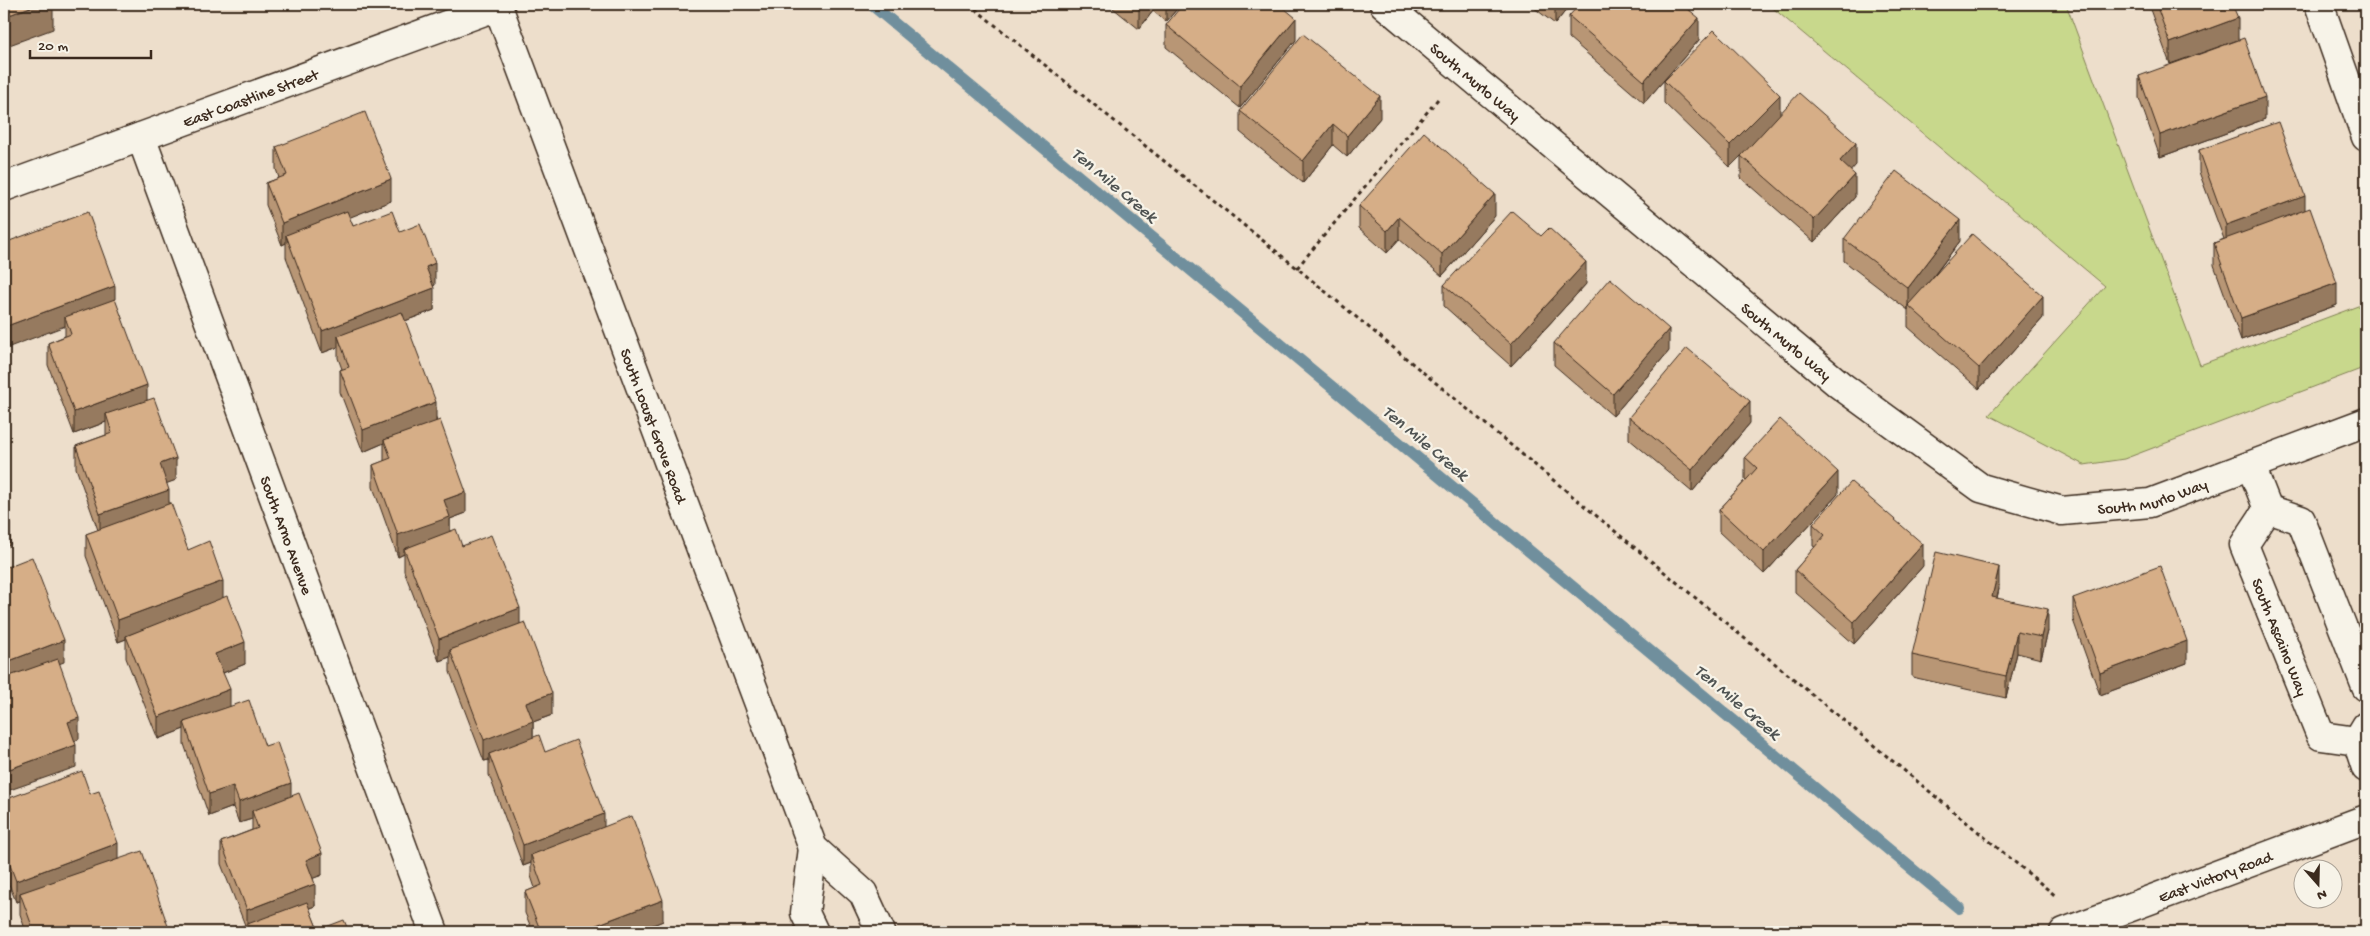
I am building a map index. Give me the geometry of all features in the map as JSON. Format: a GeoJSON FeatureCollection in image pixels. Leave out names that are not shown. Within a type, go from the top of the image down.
{"type":"FeatureCollection","features":[{"type":"Feature","properties":{"kind":"street","name":"South Murlo Way"},"geometry":{"type":"LineString","coordinates":[[1384,4],[1840,385],[1981,488],[2062,511],[2150,503],[2366,422]]}},
{"type":"Feature","properties":{"kind":"street"},"geometry":{"type":"LineString","coordinates":[[2318,4],[2366,137]]}},
{"type":"Feature","properties":{"kind":"street","name":"East Coastline Street"},"geometry":{"type":"LineString","coordinates":[[4,187],[497,5]]}},
{"type":"Feature","properties":{"kind":"street","name":"South Locust Grove Road"},"geometry":{"type":"LineString","coordinates":[[497,5],[813,848],[863,893],[881,932]]}},
{"type":"Feature","properties":{"kind":"street","name":"South Arno Avenue"},"geometry":{"type":"LineString","coordinates":[[141,137],[434,932]]}},
{"type":"Feature","properties":{"kind":"street"},"geometry":{"type":"LineString","coordinates":[[2251,466],[2268,509],[2301,520],[2366,687]]}},
{"type":"Feature","properties":{"kind":"street","name":"South Ascaino Way"},"geometry":{"type":"LineString","coordinates":[[2268,509],[2244,545],[2321,736],[2362,733],[2366,768]]}},
{"type":"Feature","properties":{"kind":"street","name":"East Victory Road"},"geometry":{"type":"LineString","coordinates":[[2076,928],[2366,819]]}},
{"type":"Feature","properties":{"kind":"street","name":"South Locust Grove Road"},"geometry":{"type":"LineString","coordinates":[[813,848],[805,913],[814,932]]}},
{"type":"Feature","properties":{"kind":"path"},"geometry":{"type":"LineString","coordinates":[[969,4],[1298,268],[2076,928]]}},
{"type":"Feature","properties":{"kind":"path"},"geometry":{"type":"LineString","coordinates":[[1298,268],[1438,99]]}},
{"type":"Feature","properties":{"kind":"green space"},"geometry":{"type":"Polygon","coordinates":[[[1768,4],[2066,4],[2200,365],[2366,303],[2366,367],[2124,459],[2084,465],[1989,415],[2105,286],[1768,4]]]}},
{"type":"Feature","properties":{"kind":"building"},"geometry":{"type":"Polygon","coordinates":[[[4,4],[38,4],[4,17],[4,4]]]}},
{"type":"Feature","properties":{"kind":"building"},"geometry":{"type":"Polygon","coordinates":[[[1183,4],[1279,4],[1296,18],[1240,86],[1166,25],[1183,4]]]}},
{"type":"Feature","properties":{"kind":"building"},"geometry":{"type":"Polygon","coordinates":[[[1580,4],[1682,4],[1699,18],[1644,81],[1569,16],[1580,4]]]}},
{"type":"Feature","properties":{"kind":"building"},"geometry":{"type":"Polygon","coordinates":[[[2156,4],[2232,4],[2238,18],[2170,43],[2156,4]]]}},
{"type":"Feature","properties":{"kind":"building"},"geometry":{"type":"Polygon","coordinates":[[[1714,30],[1780,95],[1730,145],[1664,81],[1714,30]]]}},
{"type":"Feature","properties":{"kind":"building"},"geometry":{"type":"Polygon","coordinates":[[[1303,34],[1380,96],[1347,136],[1333,124],[1303,161],[1240,111],[1303,34]]]}},
{"type":"Feature","properties":{"kind":"building"},"geometry":{"type":"Polygon","coordinates":[[[2244,38],[2265,97],[2160,135],[2139,76],[2244,38]]]}},
{"type":"Feature","properties":{"kind":"building"},"geometry":{"type":"Polygon","coordinates":[[[1799,93],[1856,143],[1840,161],[1855,175],[1814,220],[1741,156],[1799,93]]]}},
{"type":"Feature","properties":{"kind":"building"},"geometry":{"type":"Polygon","coordinates":[[[365,112],[391,179],[282,223],[266,183],[287,175],[276,147],[365,112]]]}},
{"type":"Feature","properties":{"kind":"building"},"geometry":{"type":"Polygon","coordinates":[[[2278,122],[2305,196],[2226,225],[2199,150],[2278,122]]]}},
{"type":"Feature","properties":{"kind":"building"},"geometry":{"type":"Polygon","coordinates":[[[1424,132],[1495,194],[1442,254],[1399,217],[1387,231],[1359,206],[1424,132]]]}},
{"type":"Feature","properties":{"kind":"building"},"geometry":{"type":"Polygon","coordinates":[[[1896,171],[1960,220],[1908,288],[1844,239],[1896,171]]]}},
{"type":"Feature","properties":{"kind":"building"},"geometry":{"type":"Polygon","coordinates":[[[2310,208],[2337,283],[2241,318],[2214,243],[2310,208]]]}},
{"type":"Feature","properties":{"kind":"building"},"geometry":{"type":"Polygon","coordinates":[[[347,211],[353,226],[392,211],[400,232],[420,224],[435,263],[426,267],[434,288],[322,331],[286,235],[347,211]]]}},
{"type":"Feature","properties":{"kind":"building"},"geometry":{"type":"Polygon","coordinates":[[[1512,211],[1541,236],[1549,228],[1586,262],[1511,344],[1444,285],[1512,211]]]}},
{"type":"Feature","properties":{"kind":"building"},"geometry":{"type":"Polygon","coordinates":[[[88,212],[115,286],[4,327],[4,243],[88,212]]]}},
{"type":"Feature","properties":{"kind":"building"},"geometry":{"type":"Polygon","coordinates":[[[1972,234],[2043,296],[1979,368],[1908,305],[1972,234]]]}},
{"type":"Feature","properties":{"kind":"building"},"geometry":{"type":"Polygon","coordinates":[[[1610,278],[1669,329],[1613,394],[1554,343],[1610,278]]]}},
{"type":"Feature","properties":{"kind":"building"},"geometry":{"type":"Polygon","coordinates":[[[115,299],[147,385],[74,412],[48,343],[71,334],[65,317],[115,299]]]}},
{"type":"Feature","properties":{"kind":"building"},"geometry":{"type":"Polygon","coordinates":[[[402,312],[436,402],[363,430],[340,370],[349,367],[338,336],[402,312]]]}},
{"type":"Feature","properties":{"kind":"building"},"geometry":{"type":"Polygon","coordinates":[[[1687,348],[1750,401],[1692,470],[1629,417],[1687,348]]]}},
{"type":"Feature","properties":{"kind":"building"},"geometry":{"type":"Polygon","coordinates":[[[154,398],[176,458],[160,464],[169,490],[100,514],[76,446],[112,433],[106,414],[154,398]]]}},
{"type":"Feature","properties":{"kind":"building"},"geometry":{"type":"Polygon","coordinates":[[[1780,419],[1838,472],[1764,552],[1719,510],[1757,468],[1745,457],[1780,419]]]}},
{"type":"Feature","properties":{"kind":"building"},"geometry":{"type":"Polygon","coordinates":[[[440,420],[466,492],[444,500],[450,517],[398,535],[373,465],[391,458],[384,440],[440,420]]]}},
{"type":"Feature","properties":{"kind":"building"},"geometry":{"type":"Polygon","coordinates":[[[1851,482],[1923,544],[1854,622],[1795,570],[1825,535],[1813,524],[1851,482]]]}},
{"type":"Feature","properties":{"kind":"building"},"geometry":{"type":"Polygon","coordinates":[[[171,503],[188,550],[209,541],[223,581],[118,620],[86,534],[171,503]]]}},
{"type":"Feature","properties":{"kind":"building"},"geometry":{"type":"Polygon","coordinates":[[[4,508],[10,523],[4,526],[4,508]]]}},
{"type":"Feature","properties":{"kind":"building"},"geometry":{"type":"Polygon","coordinates":[[[456,529],[462,546],[491,535],[520,608],[439,639],[404,549],[456,529]]]}},
{"type":"Feature","properties":{"kind":"building"},"geometry":{"type":"Polygon","coordinates":[[[1936,552],[1999,567],[1992,597],[2048,609],[2041,637],[2017,632],[2006,676],[1912,655],[1936,552]]]}},
{"type":"Feature","properties":{"kind":"building"},"geometry":{"type":"Polygon","coordinates":[[[32,557],[64,640],[4,663],[4,568],[32,557]]]}},
{"type":"Feature","properties":{"kind":"building"},"geometry":{"type":"Polygon","coordinates":[[[2160,566],[2187,641],[2100,673],[2073,598],[2160,566]]]}},
{"type":"Feature","properties":{"kind":"building"},"geometry":{"type":"Polygon","coordinates":[[[227,596],[245,642],[215,654],[230,689],[158,717],[126,636],[227,596]]]}},
{"type":"Feature","properties":{"kind":"building"},"geometry":{"type":"Polygon","coordinates":[[[525,622],[552,693],[526,703],[533,721],[484,740],[450,650],[525,622]]]}},
{"type":"Feature","properties":{"kind":"building"},"geometry":{"type":"Polygon","coordinates":[[[58,659],[79,718],[68,722],[76,745],[4,771],[4,678],[58,659]]]}},
{"type":"Feature","properties":{"kind":"building"},"geometry":{"type":"Polygon","coordinates":[[[249,700],[265,746],[277,742],[291,783],[239,802],[233,786],[209,794],[184,722],[249,700]]]}},
{"type":"Feature","properties":{"kind":"building"},"geometry":{"type":"Polygon","coordinates":[[[539,735],[545,752],[576,740],[604,814],[523,845],[489,754],[539,735]]]}},
{"type":"Feature","properties":{"kind":"building"},"geometry":{"type":"Polygon","coordinates":[[[82,771],[90,794],[99,791],[118,843],[16,881],[4,853],[4,800],[82,771]]]}},
{"type":"Feature","properties":{"kind":"building"},"geometry":{"type":"Polygon","coordinates":[[[299,793],[322,853],[306,860],[315,884],[247,910],[221,842],[258,828],[252,811],[299,793]]]}},
{"type":"Feature","properties":{"kind":"building"},"geometry":{"type":"Polygon","coordinates":[[[632,816],[663,900],[591,927],[593,932],[541,932],[525,892],[542,885],[531,855],[632,816]]]}},
{"type":"Feature","properties":{"kind":"building"},"geometry":{"type":"Polygon","coordinates":[[[142,851],[170,932],[31,932],[29,927],[32,926],[20,893],[142,851]]]}},
{"type":"Feature","properties":{"kind":"building"},"geometry":{"type":"Polygon","coordinates":[[[307,902],[318,930],[344,920],[349,932],[226,932],[307,902]]]}},
{"type":"Feature","properties":{"kind":"waterway","name":"Ten Mile Creek"},"geometry":{"type":"LineString","coordinates":[[871,4],[1959,908]]}}]}
